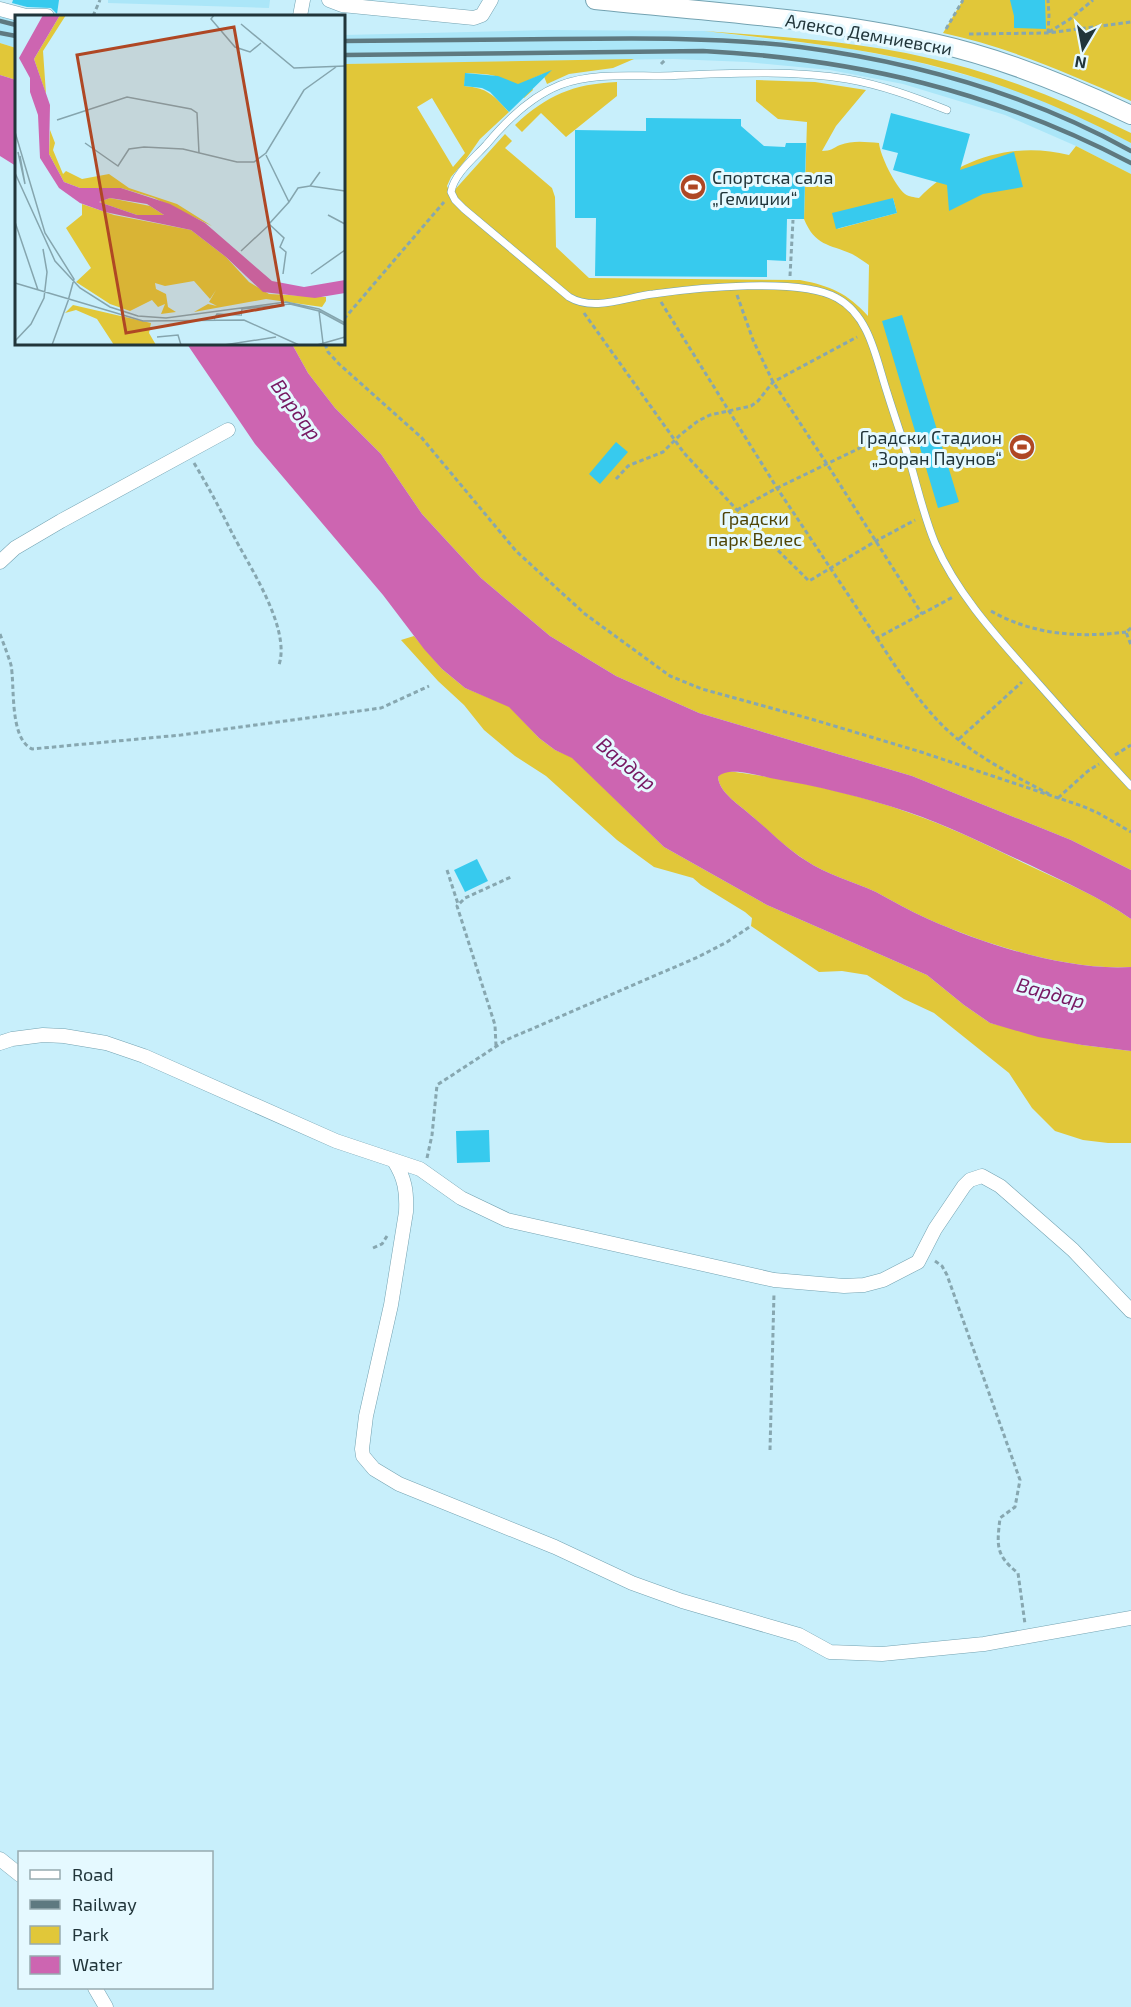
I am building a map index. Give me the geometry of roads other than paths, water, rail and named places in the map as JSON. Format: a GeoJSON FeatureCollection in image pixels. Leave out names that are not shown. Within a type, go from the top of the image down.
{"type":"FeatureCollection","features":[{"type":"Feature","properties":{"kind":"main road","name":"Алексо Демниевски"},"geometry":{"type":"LineString","coordinates":[[595,0],[824,24],[935,43],[1032,73],[1131,115]]}},
{"type":"Feature","properties":{"kind":"street"},"geometry":{"type":"LineString","coordinates":[[300,15],[303,0]]}},
{"type":"Feature","properties":{"kind":"street"},"geometry":{"type":"LineString","coordinates":[[329,0],[342,5],[474,18],[482,15],[490,0]]}},
{"type":"Feature","properties":{"kind":"street"},"geometry":{"type":"LineString","coordinates":[[0,9],[22,15]]}},
{"type":"Feature","properties":{"kind":"street"},"geometry":{"type":"LineString","coordinates":[[0,562],[15,548],[61,521],[228,430]]}},
{"type":"Feature","properties":{"kind":"street"},"geometry":{"type":"LineString","coordinates":[[0,1043],[43,1035],[106,1043],[166,1066],[321,1135],[415,1167],[461,1198],[492,1214],[521,1225],[774,1280],[844,1286],[883,1280],[918,1262],[935,1229],[964,1186],[970,1180],[982,1176],[1000,1186],[1065,1243],[1131,1311]]}},
{"type":"Feature","properties":{"kind":"street"},"geometry":{"type":"LineString","coordinates":[[394,1161],[404,1179],[406,1212],[391,1305],[368,1408],[362,1449],[366,1459],[381,1474],[399,1484],[555,1547],[632,1583],[682,1601],[798,1635],[830,1652],[882,1654],[984,1644],[1131,1618]]}},
{"type":"Feature","properties":{"kind":"street"},"geometry":{"type":"LineString","coordinates":[[0,1859],[18,1873]]}},
{"type":"Feature","properties":{"kind":"street"},"geometry":{"type":"LineString","coordinates":[[96,1989],[106,2007]]}},
{"type":"Feature","properties":{"kind":"lane"},"geometry":{"type":"LineString","coordinates":[[947,110],[890,89],[821,76],[728,74],[617,76],[585,79],[553,88],[522,110],[475,157],[454,183],[452,194],[464,209],[574,300],[583,304],[655,293],[733,286],[790,287],[812,289],[835,296],[853,311],[867,332],[900,428],[924,515],[944,562],[962,592],[1030,674],[1131,786]]}},
{"type":"Feature","properties":{"kind":"water"},"geometry":{"type":"Polygon","coordinates":[[[0,75],[15,80],[15,165],[0,156],[0,75]]]}},
{"type":"Feature","properties":{"kind":"water","name":"Вардар"},"geometry":{"type":"Polygon","coordinates":[[[188,345],[293,345],[308,373],[335,408],[381,454],[422,514],[481,578],[550,636],[616,676],[699,713],[912,776],[1071,840],[1131,870],[1131,919],[1094,897],[1030,865],[955,830],[908,812],[840,792],[750,773],[728,772],[718,777],[719,783],[731,799],[798,855],[822,870],[876,892],[928,919],[975,938],[1028,954],[1081,965],[1131,967],[1131,1051],[1038,1037],[990,1023],[927,975],[767,905],[664,847],[572,758],[555,750],[539,738],[509,707],[465,688],[442,669],[383,595],[255,444],[188,345]]]}},
{"type":"Feature","properties":{"kind":"railway"},"geometry":{"type":"LineString","coordinates":[[0,21],[15,25]]}},
{"type":"Feature","properties":{"kind":"railway"},"geometry":{"type":"LineString","coordinates":[[0,33],[15,36]]}},
{"type":"Feature","properties":{"kind":"railway"},"geometry":{"type":"LineString","coordinates":[[345,41],[648,38],[739,41],[843,53],[928,72],[1012,97],[1053,113],[1131,151]]}},
{"type":"Feature","properties":{"kind":"railway"},"geometry":{"type":"LineString","coordinates":[[345,55],[703,51],[815,62],[870,71],[976,98],[1028,116],[1131,163]]}},
{"type":"Feature","properties":{"kind":"place","name":"Спортска сала „Гемиџии“"},"geometry":{"type":"Point","coordinates":[693,187]}},
{"type":"Feature","properties":{"kind":"place","name":"Градски Стадион „Зоран Паунов“"},"geometry":{"type":"Point","coordinates":[1022,447]}},
{"type":"Feature","properties":{"kind":"park label","name":"Градски парк Велес"},"geometry":{"type":"Point","coordinates":[755,528]}}]}
